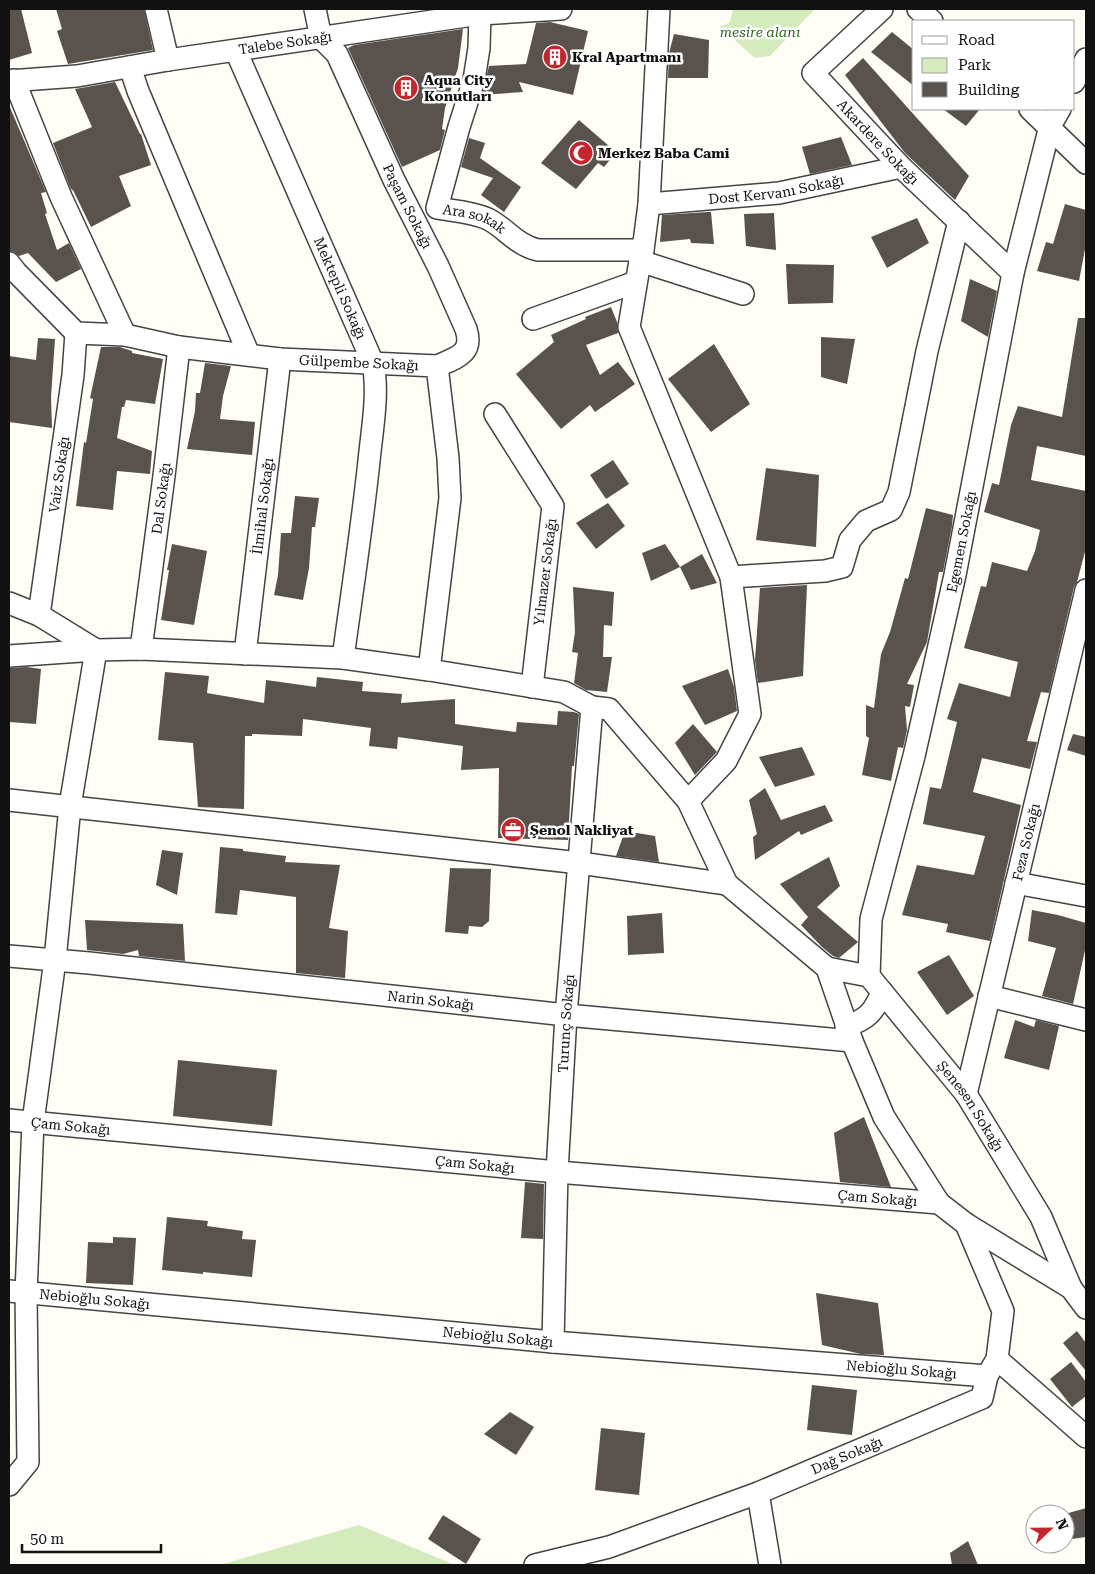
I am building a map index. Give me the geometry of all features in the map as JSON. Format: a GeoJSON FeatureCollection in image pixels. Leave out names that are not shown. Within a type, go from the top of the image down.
{"type":"FeatureCollection","features":[{"type":"Feature","properties":{"kind":"street"},"geometry":{"type":"LineString","coordinates":[[156,9],[168,60]]}},
{"type":"Feature","properties":{"kind":"street"},"geometry":{"type":"LineString","coordinates":[[314,9],[320,38]]}},
{"type":"Feature","properties":{"kind":"street","name":"Talebe Sokağı"},"geometry":{"type":"LineString","coordinates":[[11,80],[77,76],[479,12],[561,9]]}},
{"type":"Feature","properties":{"kind":"street"},"geometry":{"type":"LineString","coordinates":[[659,9],[649,204],[630,327],[731,577],[750,714],[726,761],[688,801]]}},
{"type":"Feature","properties":{"kind":"street","name":"Akardere Sokağı"},"geometry":{"type":"LineString","coordinates":[[882,9],[813,73],[901,166],[1013,273]]}},
{"type":"Feature","properties":{"kind":"street"},"geometry":{"type":"LineString","coordinates":[[918,9],[931,20]]}},
{"type":"Feature","properties":{"kind":"street","name":"Ara sokak"},"geometry":{"type":"LineString","coordinates":[[479,12],[479,48],[474,80],[459,126],[437,208],[474,215],[488,220],[528,248],[642,255],[743,294]]}},
{"type":"Feature","properties":{"kind":"street","name":"Paşam Sokağı"},"geometry":{"type":"LineString","coordinates":[[320,38],[337,54],[394,180],[438,266],[469,338],[465,351],[459,357],[437,366]]}},
{"type":"Feature","properties":{"kind":"street","name":"Mektepli Sokağı"},"geometry":{"type":"LineString","coordinates":[[236,51],[373,363],[376,379],[376,398],[366,488],[344,658]]}},
{"type":"Feature","properties":{"kind":"street"},"geometry":{"type":"LineString","coordinates":[[1075,80],[1086,59]]}},
{"type":"Feature","properties":{"kind":"street"},"geometry":{"type":"LineString","coordinates":[[130,67],[138,91],[249,355]]}},
{"type":"Feature","properties":{"kind":"street"},"geometry":{"type":"LineString","coordinates":[[11,80],[125,335]]}},
{"type":"Feature","properties":{"kind":"street"},"geometry":{"type":"LineString","coordinates":[[1033,110],[1055,118],[1086,163]]}},
{"type":"Feature","properties":{"kind":"street","name":"Egemen Sokağı"},"geometry":{"type":"LineString","coordinates":[[876,984],[871,920],[914,756],[955,575],[1013,273],[1055,118]]}},
{"type":"Feature","properties":{"kind":"street","name":"Dost Kervanı Sokağı"},"geometry":{"type":"LineString","coordinates":[[649,204],[779,193],[901,166]]}},
{"type":"Feature","properties":{"kind":"street"},"geometry":{"type":"LineString","coordinates":[[414,220],[437,208]]}},
{"type":"Feature","properties":{"kind":"street"},"geometry":{"type":"LineString","coordinates":[[731,577],[825,571],[842,567],[850,540],[866,521],[891,510],[899,492],[927,351],[959,221]]}},
{"type":"Feature","properties":{"kind":"street"},"geometry":{"type":"LineString","coordinates":[[9,263],[76,333]]}},
{"type":"Feature","properties":{"kind":"street"},"geometry":{"type":"LineString","coordinates":[[533,319],[636,282]]}},
{"type":"Feature","properties":{"kind":"street","name":"Gülpembe Sokağı"},"geometry":{"type":"LineString","coordinates":[[76,333],[125,335],[179,347],[280,359],[437,366],[448,458],[450,498],[429,670]]}},
{"type":"Feature","properties":{"kind":"street","name":"Vaiz Sokağı"},"geometry":{"type":"LineString","coordinates":[[39,615],[74,375],[76,333]]}},
{"type":"Feature","properties":{"kind":"street","name":"Dal Sokağı"},"geometry":{"type":"LineString","coordinates":[[142,650],[179,347]]}},
{"type":"Feature","properties":{"kind":"street","name":"İlmihal Sokağı"},"geometry":{"type":"LineString","coordinates":[[245,654],[280,359]]}},
{"type":"Feature","properties":{"kind":"street","name":"Yılmazer Sokağı"},"geometry":{"type":"LineString","coordinates":[[495,414],[553,506],[532,687]]}},
{"type":"Feature","properties":{"kind":"street","name":"Feza Sokağı"},"geometry":{"type":"LineString","coordinates":[[966,1094],[1086,590]]}},
{"type":"Feature","properties":{"kind":"street"},"geometry":{"type":"LineString","coordinates":[[9,603],[39,615],[96,650]]}},
{"type":"Feature","properties":{"kind":"street"},"geometry":{"type":"LineString","coordinates":[[9,656],[96,650],[142,650],[344,658],[564,692],[592,706],[609,709],[688,801],[727,884],[827,968],[876,984],[877,1005],[849,1034]]}},
{"type":"Feature","properties":{"kind":"street"},"geometry":{"type":"LineString","coordinates":[[9,1485],[18,1461],[17,1292],[33,1122],[54,960],[70,806],[96,650]]}},
{"type":"Feature","properties":{"kind":"street","name":"Turunç Sokağı"},"geometry":{"type":"LineString","coordinates":[[554,1342],[557,1172],[566,1015],[592,706]]}},
{"type":"Feature","properties":{"kind":"street"},"geometry":{"type":"LineString","coordinates":[[9,800],[580,863],[727,884]]}},
{"type":"Feature","properties":{"kind":"street"},"geometry":{"type":"LineString","coordinates":[[1016,883],[1086,896]]}},
{"type":"Feature","properties":{"kind":"street","name":"Narin Sokağı"},"geometry":{"type":"LineString","coordinates":[[9,956],[566,1015],[849,1034]]}},
{"type":"Feature","properties":{"kind":"street"},"geometry":{"type":"LineString","coordinates":[[827,968],[849,1034],[884,1117],[940,1203],[966,1224],[1071,1288],[1086,1308]]}},
{"type":"Feature","properties":{"kind":"street","name":"Şenesen Sokağı"},"geometry":{"type":"LineString","coordinates":[[876,984],[966,1094],[1041,1216],[1071,1288]]}},
{"type":"Feature","properties":{"kind":"street"},"geometry":{"type":"LineString","coordinates":[[989,996],[1086,1020]]}},
{"type":"Feature","properties":{"kind":"street","name":"Çam Sokağı"},"geometry":{"type":"LineString","coordinates":[[9,1120],[557,1172],[940,1203]]}},
{"type":"Feature","properties":{"kind":"street","name":"Dağ Sokağı"},"geometry":{"type":"LineString","coordinates":[[535,1565],[612,1556],[982,1398],[992,1368],[1002,1311],[966,1224]]}},
{"type":"Feature","properties":{"kind":"street","name":"Nebioğlu Sokağı"},"geometry":{"type":"LineString","coordinates":[[17,1292],[554,1342],[992,1368]]}},
{"type":"Feature","properties":{"kind":"street"},"geometry":{"type":"LineString","coordinates":[[992,1368],[1086,1437]]}},
{"type":"Feature","properties":{"kind":"street"},"geometry":{"type":"LineString","coordinates":[[758,1493],[770,1565]]}},
{"type":"Feature","properties":{"kind":"green space","name":"mesire alanı"},"geometry":{"type":"Polygon","coordinates":[[[733,9],[815,9],[770,56],[755,58],[720,27],[730,22],[733,9]]]}},
{"type":"Feature","properties":{"kind":"green space"},"geometry":{"type":"Polygon","coordinates":[[[359,1525],[455,1565],[219,1565],[359,1525]]]}},
{"type":"Feature","properties":{"kind":"building"},"geometry":{"type":"Polygon","coordinates":[[[9,9],[21,9],[32,53],[9,60],[9,9]]]}},
{"type":"Feature","properties":{"kind":"building"},"geometry":{"type":"Polygon","coordinates":[[[56,9],[144,9],[153,50],[68,64],[57,31],[62,29],[56,9]]]}},
{"type":"Feature","properties":{"kind":"building","name":"Kral Apartmanı"},"geometry":{"type":"Polygon","coordinates":[[[550,22],[588,31],[573,95],[519,82],[523,92],[482,95],[489,66],[526,64],[536,23],[550,22]]]}},
{"type":"Feature","properties":{"kind":"building","name":"Aqua City Konutları"},"geometry":{"type":"Polygon","coordinates":[[[463,29],[458,68],[445,108],[442,129],[445,130],[440,150],[402,167],[348,48],[354,45],[463,29]]]}},
{"type":"Feature","properties":{"kind":"building"},"geometry":{"type":"Polygon","coordinates":[[[892,32],[912,48],[912,84],[871,52],[892,32]]]}},
{"type":"Feature","properties":{"kind":"building"},"geometry":{"type":"Polygon","coordinates":[[[674,34],[709,40],[708,78],[668,78],[669,53],[674,34]]]}},
{"type":"Feature","properties":{"kind":"building"},"geometry":{"type":"Polygon","coordinates":[[[863,58],[969,176],[955,200],[905,153],[845,75],[863,58]]]}},
{"type":"Feature","properties":{"kind":"building"},"geometry":{"type":"Polygon","coordinates":[[[115,82],[141,134],[151,165],[119,176],[131,206],[91,227],[70,187],[53,143],[92,127],[75,89],[115,82]]]}},
{"type":"Feature","properties":{"kind":"building"},"geometry":{"type":"Polygon","coordinates":[[[9,105],[46,192],[41,193],[47,213],[45,214],[57,250],[69,243],[81,269],[56,282],[28,253],[19,256],[9,251],[9,105]]]}},
{"type":"Feature","properties":{"kind":"building"},"geometry":{"type":"Polygon","coordinates":[[[944,110],[979,110],[966,126],[944,110]]]}},
{"type":"Feature","properties":{"kind":"building","name":"Merkez Baba Cami"},"geometry":{"type":"Polygon","coordinates":[[[579,120],[609,146],[608,150],[614,155],[604,167],[598,163],[576,189],[541,163],[579,120]]]}},
{"type":"Feature","properties":{"kind":"building"},"geometry":{"type":"Polygon","coordinates":[[[841,137],[852,165],[810,174],[802,147],[841,137]]]}},
{"type":"Feature","properties":{"kind":"building"},"geometry":{"type":"Polygon","coordinates":[[[469,138],[485,143],[480,158],[521,187],[504,212],[481,195],[493,178],[461,167],[469,138]]]}},
{"type":"Feature","properties":{"kind":"building"},"geometry":{"type":"Polygon","coordinates":[[[1065,204],[1086,210],[1086,244],[1079,281],[1037,271],[1046,242],[1053,244],[1065,204]]]}},
{"type":"Feature","properties":{"kind":"building"},"geometry":{"type":"Polygon","coordinates":[[[711,212],[714,244],[691,243],[690,239],[660,242],[662,215],[711,212]]]}},
{"type":"Feature","properties":{"kind":"building"},"geometry":{"type":"Polygon","coordinates":[[[774,213],[776,250],[746,246],[744,214],[774,213]]]}},
{"type":"Feature","properties":{"kind":"building"},"geometry":{"type":"Polygon","coordinates":[[[917,218],[929,243],[887,268],[871,237],[917,218]]]}},
{"type":"Feature","properties":{"kind":"building"},"geometry":{"type":"Polygon","coordinates":[[[786,264],[834,265],[833,303],[788,304],[786,264]]]}},
{"type":"Feature","properties":{"kind":"building"},"geometry":{"type":"Polygon","coordinates":[[[970,279],[997,291],[988,337],[961,321],[970,279]]]}},
{"type":"Feature","properties":{"kind":"building"},"geometry":{"type":"Polygon","coordinates":[[[611,307],[617,322],[618,333],[586,345],[600,375],[618,362],[635,384],[595,412],[590,405],[561,429],[516,374],[554,342],[551,335],[586,319],[585,317],[611,307]]]}},
{"type":"Feature","properties":{"kind":"building"},"geometry":{"type":"Polygon","coordinates":[[[1078,318],[1086,318],[1086,456],[1037,446],[1031,480],[1086,491],[1086,548],[1074,587],[1049,693],[1041,692],[1027,741],[1037,742],[1030,769],[982,758],[973,792],[1021,805],[990,941],[946,932],[948,924],[902,915],[917,865],[974,875],[985,836],[923,824],[930,787],[941,789],[957,722],[947,719],[959,683],[1010,697],[1018,662],[964,648],[981,586],[986,587],[992,562],[1027,571],[1035,551],[1040,530],[984,512],[992,483],[999,485],[1011,425],[1018,406],[1062,417],[1078,318]]]}},
{"type":"Feature","properties":{"kind":"building"},"geometry":{"type":"Polygon","coordinates":[[[821,337],[855,339],[847,384],[821,377],[821,337]]]}},
{"type":"Feature","properties":{"kind":"building"},"geometry":{"type":"Polygon","coordinates":[[[38,338],[55,339],[51,397],[52,428],[9,422],[9,356],[36,360],[38,338]]]}},
{"type":"Feature","properties":{"kind":"building"},"geometry":{"type":"Polygon","coordinates":[[[714,344],[750,404],[711,432],[668,379],[714,344]]]}},
{"type":"Feature","properties":{"kind":"building"},"geometry":{"type":"Polygon","coordinates":[[[101,347],[120,347],[132,351],[132,353],[163,359],[155,404],[126,400],[124,407],[122,407],[117,438],[152,451],[150,474],[117,471],[113,510],[76,506],[84,442],[86,443],[93,399],[90,398],[101,347]]]}},
{"type":"Feature","properties":{"kind":"building"},"geometry":{"type":"Polygon","coordinates":[[[205,363],[231,366],[223,396],[220,419],[255,422],[252,455],[187,449],[195,411],[196,393],[200,393],[205,363]]]}},
{"type":"Feature","properties":{"kind":"building"},"geometry":{"type":"Polygon","coordinates":[[[613,460],[629,484],[606,499],[590,475],[613,460]]]}},
{"type":"Feature","properties":{"kind":"building"},"geometry":{"type":"Polygon","coordinates":[[[766,468],[819,475],[816,547],[756,540],[766,468]]]}},
{"type":"Feature","properties":{"kind":"building"},"geometry":{"type":"Polygon","coordinates":[[[295,496],[319,498],[315,527],[312,527],[309,568],[303,600],[274,595],[278,575],[281,533],[291,533],[295,496]]]}},
{"type":"Feature","properties":{"kind":"building"},"geometry":{"type":"Polygon","coordinates":[[[608,503],[625,526],[596,549],[576,523],[608,503]]]}},
{"type":"Feature","properties":{"kind":"building"},"geometry":{"type":"Polygon","coordinates":[[[926,508],[953,515],[952,526],[943,572],[939,572],[927,642],[907,684],[914,685],[910,707],[905,706],[907,730],[903,748],[898,747],[891,781],[862,775],[869,738],[866,736],[866,705],[874,708],[881,654],[890,632],[905,578],[908,579],[926,508]]]}},
{"type":"Feature","properties":{"kind":"building"},"geometry":{"type":"Polygon","coordinates":[[[172,544],[207,551],[194,625],[161,620],[172,544]]]}},
{"type":"Feature","properties":{"kind":"building"},"geometry":{"type":"Polygon","coordinates":[[[665,544],[680,567],[651,581],[642,553],[665,544]]]}},
{"type":"Feature","properties":{"kind":"building"},"geometry":{"type":"Polygon","coordinates":[[[702,554],[717,583],[691,590],[680,567],[702,554]]]}},
{"type":"Feature","properties":{"kind":"building"},"geometry":{"type":"Polygon","coordinates":[[[807,585],[803,676],[758,683],[755,660],[760,588],[807,585]]]}},
{"type":"Feature","properties":{"kind":"building"},"geometry":{"type":"Polygon","coordinates":[[[573,587],[614,592],[612,626],[604,625],[603,657],[612,657],[607,692],[586,690],[574,683],[578,653],[572,652],[575,632],[573,587]]]}},
{"type":"Feature","properties":{"kind":"building"},"geometry":{"type":"Polygon","coordinates":[[[27,667],[41,669],[36,724],[9,722],[9,668],[27,667]]]}},
{"type":"Feature","properties":{"kind":"building"},"geometry":{"type":"Polygon","coordinates":[[[728,669],[734,687],[737,711],[705,725],[682,686],[728,669]]]}},
{"type":"Feature","properties":{"kind":"building"},"geometry":{"type":"Polygon","coordinates":[[[165,672],[209,676],[207,693],[264,703],[266,680],[316,687],[317,677],[363,682],[362,691],[402,694],[401,703],[455,699],[455,724],[516,732],[517,722],[557,725],[558,711],[579,714],[574,766],[572,766],[568,840],[498,838],[499,768],[461,770],[463,746],[398,737],[397,749],[369,746],[371,728],[303,719],[302,736],[252,734],[252,736],[245,736],[244,809],[198,807],[193,743],[158,740],[165,672]]]}},
{"type":"Feature","properties":{"kind":"building"},"geometry":{"type":"Polygon","coordinates":[[[693,724],[717,752],[695,775],[675,743],[693,724]]]}},
{"type":"Feature","properties":{"kind":"building"},"geometry":{"type":"Polygon","coordinates":[[[1073,734],[1086,737],[1086,756],[1067,750],[1073,734]]]}},
{"type":"Feature","properties":{"kind":"building"},"geometry":{"type":"Polygon","coordinates":[[[802,747],[815,775],[775,787],[759,757],[802,747]]]}},
{"type":"Feature","properties":{"kind":"building"},"geometry":{"type":"Polygon","coordinates":[[[765,788],[781,820],[825,805],[833,821],[801,835],[799,831],[755,860],[753,837],[757,834],[749,800],[765,788]]]}},
{"type":"Feature","properties":{"kind":"building"},"geometry":{"type":"Polygon","coordinates":[[[625,831],[655,836],[659,862],[616,856],[625,831]]]}},
{"type":"Feature","properties":{"kind":"building"},"geometry":{"type":"Polygon","coordinates":[[[220,847],[286,856],[285,862],[340,865],[329,928],[348,931],[345,978],[296,973],[296,897],[240,890],[237,915],[215,913],[220,847]]]}},
{"type":"Feature","properties":{"kind":"building"},"geometry":{"type":"Polygon","coordinates":[[[162,850],[183,853],[177,895],[156,885],[162,850]]]}},
{"type":"Feature","properties":{"kind":"building"},"geometry":{"type":"Polygon","coordinates":[[[829,857],[840,886],[817,907],[858,942],[839,958],[833,956],[822,947],[801,925],[808,917],[780,884],[829,857]]]}},
{"type":"Feature","properties":{"kind":"building"},"geometry":{"type":"Polygon","coordinates":[[[450,868],[491,869],[489,921],[482,927],[469,926],[468,934],[445,932],[450,868]]]}},
{"type":"Feature","properties":{"kind":"building"},"geometry":{"type":"Polygon","coordinates":[[[1032,910],[1086,923],[1086,946],[1073,1004],[1042,996],[1056,948],[1028,941],[1032,910]]]}},
{"type":"Feature","properties":{"kind":"building"},"geometry":{"type":"Polygon","coordinates":[[[662,913],[664,953],[628,955],[627,916],[662,913]]]}},
{"type":"Feature","properties":{"kind":"building"},"geometry":{"type":"Polygon","coordinates":[[[85,920],[183,924],[185,961],[139,956],[138,950],[123,954],[87,950],[85,920]]]}},
{"type":"Feature","properties":{"kind":"building"},"geometry":{"type":"Polygon","coordinates":[[[949,955],[974,996],[947,1015],[917,972],[949,955]]]}},
{"type":"Feature","properties":{"kind":"building"},"geometry":{"type":"Polygon","coordinates":[[[1015,1020],[1034,1027],[1036,1020],[1059,1026],[1049,1070],[1004,1058],[1015,1020]]]}},
{"type":"Feature","properties":{"kind":"building"},"geometry":{"type":"Polygon","coordinates":[[[178,1060],[277,1070],[272,1126],[173,1116],[178,1060]]]}},
{"type":"Feature","properties":{"kind":"building"},"geometry":{"type":"Polygon","coordinates":[[[864,1117],[891,1187],[840,1182],[834,1133],[864,1117]]]}},
{"type":"Feature","properties":{"kind":"building"},"geometry":{"type":"Polygon","coordinates":[[[525,1182],[544,1184],[543,1239],[521,1238],[525,1182]]]}},
{"type":"Feature","properties":{"kind":"building"},"geometry":{"type":"Polygon","coordinates":[[[167,1217],[208,1221],[207,1226],[243,1231],[242,1239],[256,1240],[252,1277],[162,1270],[167,1217]]]}},
{"type":"Feature","properties":{"kind":"building"},"geometry":{"type":"Polygon","coordinates":[[[113,1237],[136,1238],[133,1285],[86,1283],[88,1242],[113,1243],[113,1237]]]}},
{"type":"Feature","properties":{"kind":"building"},"geometry":{"type":"Polygon","coordinates":[[[816,1293],[878,1303],[884,1355],[861,1354],[822,1345],[816,1293]]]}},
{"type":"Feature","properties":{"kind":"building"},"geometry":{"type":"Polygon","coordinates":[[[1077,1331],[1086,1343],[1086,1371],[1063,1343],[1077,1331]]]}},
{"type":"Feature","properties":{"kind":"building"},"geometry":{"type":"Polygon","coordinates":[[[1071,1362],[1086,1382],[1086,1396],[1072,1407],[1050,1379],[1071,1362]]]}},
{"type":"Feature","properties":{"kind":"building"},"geometry":{"type":"Polygon","coordinates":[[[812,1385],[857,1390],[852,1435],[807,1430],[812,1385]]]}},
{"type":"Feature","properties":{"kind":"building"},"geometry":{"type":"Polygon","coordinates":[[[510,1412],[534,1427],[516,1455],[484,1434],[510,1412]]]}},
{"type":"Feature","properties":{"kind":"building"},"geometry":{"type":"Polygon","coordinates":[[[601,1428],[645,1433],[639,1495],[595,1490],[601,1428]]]}},
{"type":"Feature","properties":{"kind":"building"},"geometry":{"type":"Polygon","coordinates":[[[1086,1508],[1086,1537],[1075,1539],[1075,1511],[1086,1508]]]}},
{"type":"Feature","properties":{"kind":"building"},"geometry":{"type":"Polygon","coordinates":[[[443,1515],[481,1539],[466,1564],[428,1539],[443,1515]]]}},
{"type":"Feature","properties":{"kind":"building"},"geometry":{"type":"Polygon","coordinates":[[[968,1541],[978,1565],[952,1565],[950,1553],[968,1541]]]}},
{"type":"Feature","properties":{"kind":"place","name":"Kral Apartmanı"},"geometry":{"type":"Point","coordinates":[555,57]}},
{"type":"Feature","properties":{"kind":"place","name":"Aqua City Konutları"},"geometry":{"type":"Point","coordinates":[406,88]}},
{"type":"Feature","properties":{"kind":"place","name":"Merkez Baba Cami"},"geometry":{"type":"Point","coordinates":[581,153]}},
{"type":"Feature","properties":{"kind":"place","name":"Şenol Nakliyat"},"geometry":{"type":"Point","coordinates":[513,830]}}]}
